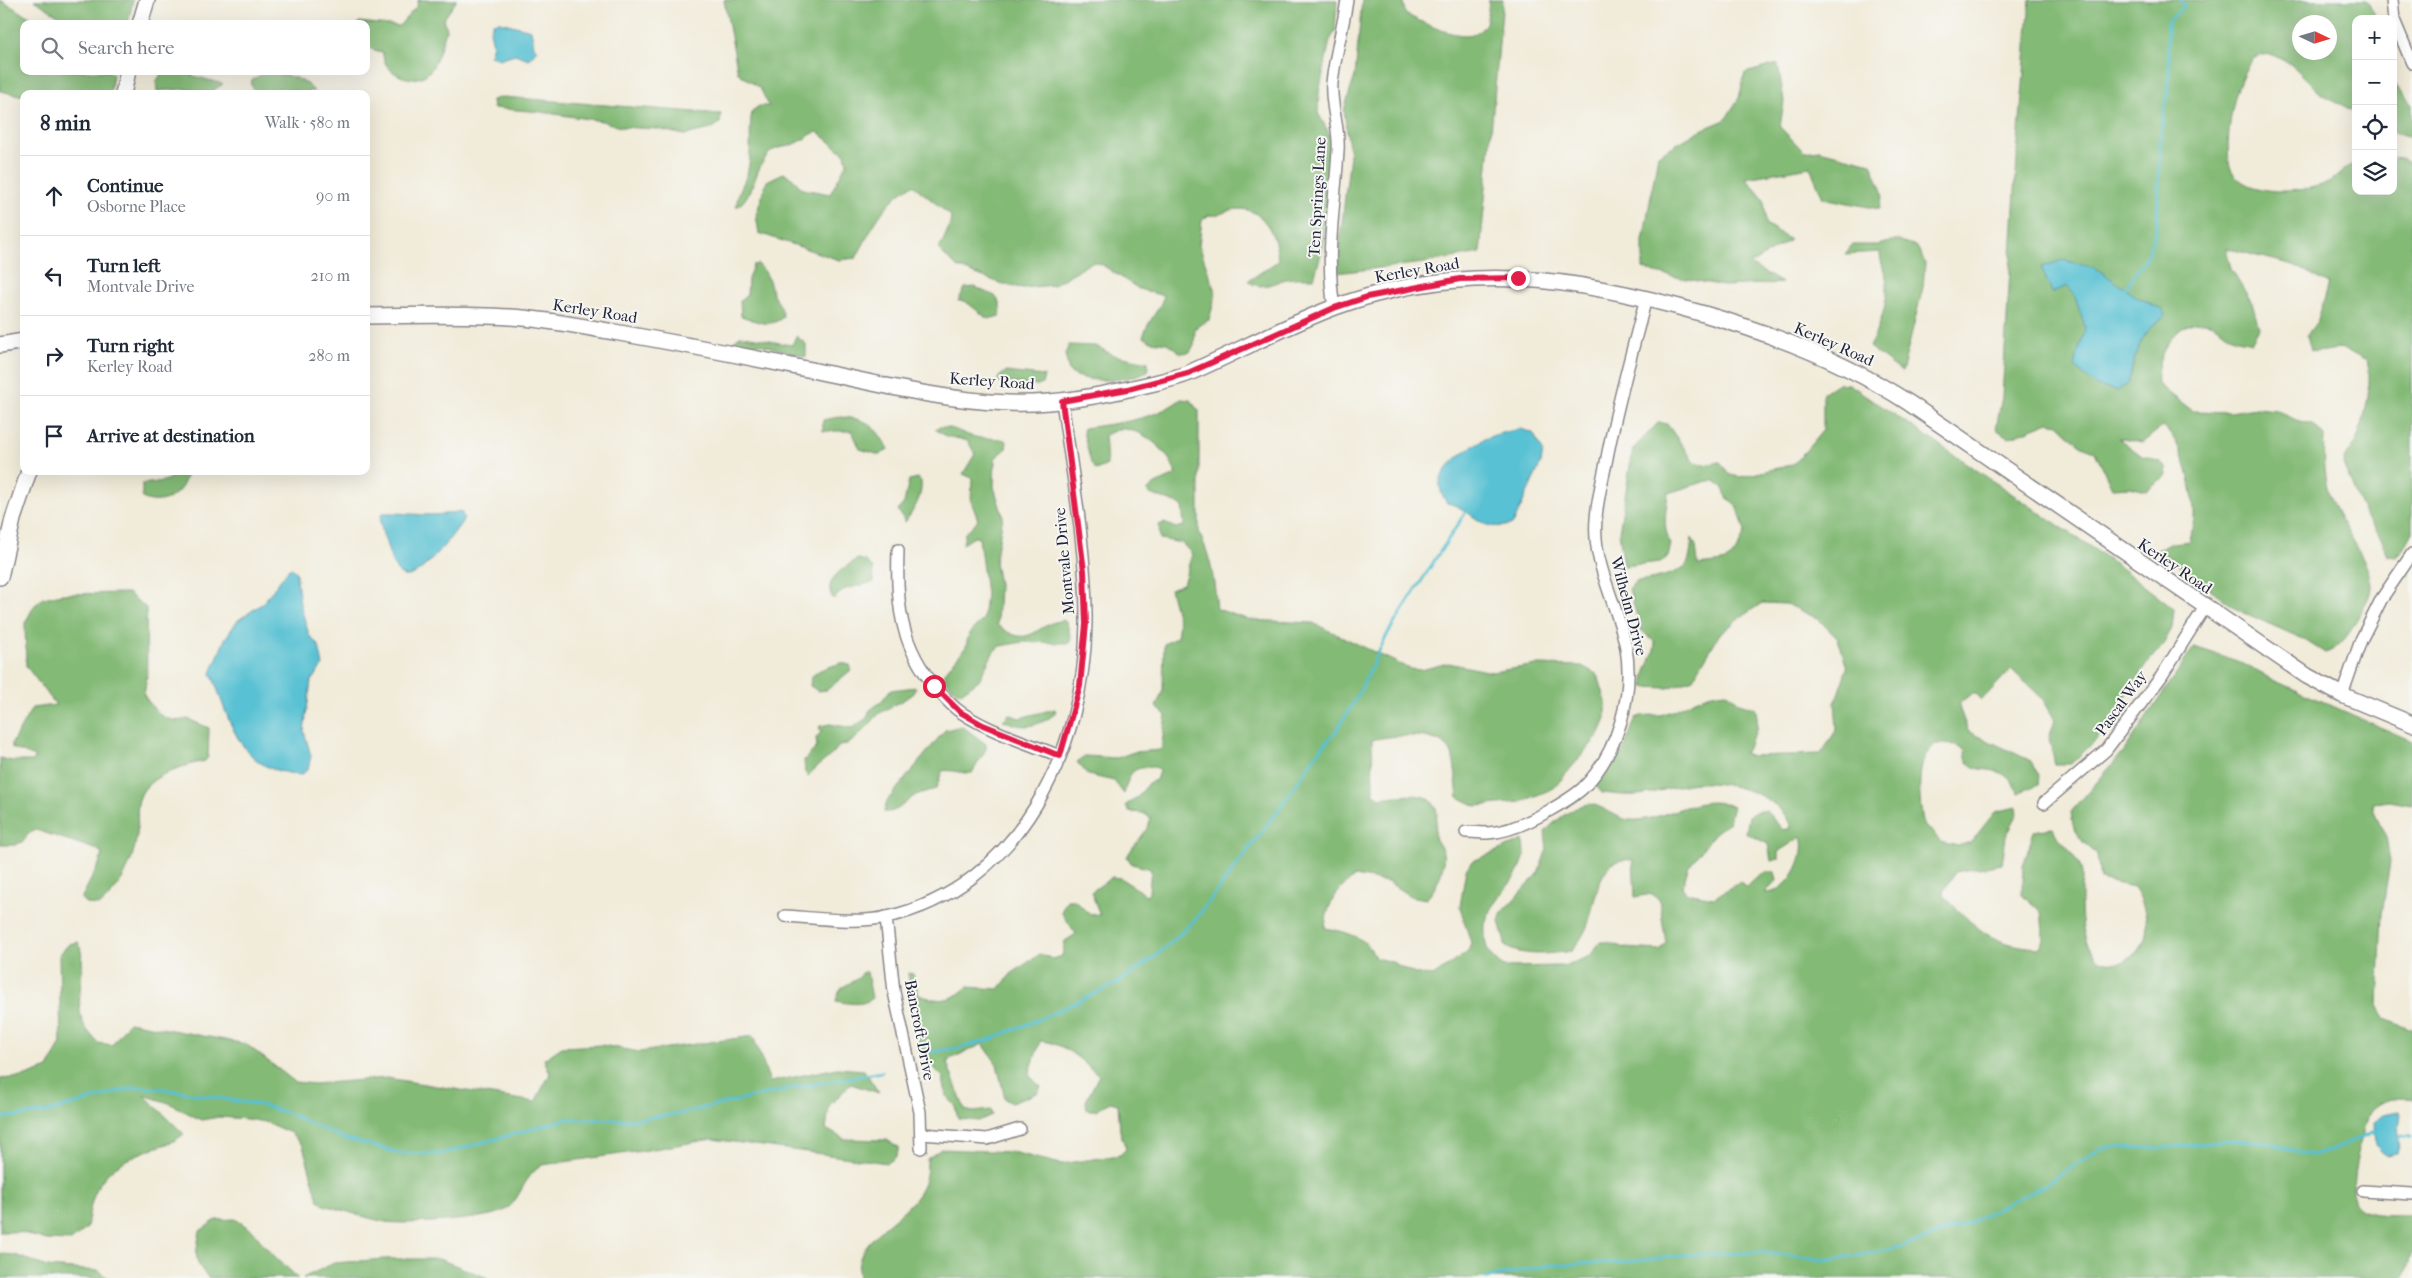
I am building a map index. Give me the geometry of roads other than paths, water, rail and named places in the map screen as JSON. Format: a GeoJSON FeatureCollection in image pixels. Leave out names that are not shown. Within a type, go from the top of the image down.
{"type":"FeatureCollection","features":[{"type":"Feature","properties":{"kind":"street"},"geometry":{"type":"LineString","coordinates":[[141,20],[147,0]]}},
{"type":"Feature","properties":{"kind":"street","name":"Ten Springs Lane"},"geometry":{"type":"LineString","coordinates":[[1334,308],[1330,286],[1330,233],[1339,141],[1333,115],[1332,84],[1347,0]]}},
{"type":"Feature","properties":{"kind":"street"},"geometry":{"type":"LineString","coordinates":[[2392,0],[2394,20],[2412,63]]}},
{"type":"Feature","properties":{"kind":"street"},"geometry":{"type":"LineString","coordinates":[[124,90],[127,75]]}},
{"type":"Feature","properties":{"kind":"street","name":"Kerley Road"},"geometry":{"type":"LineString","coordinates":[[370,316],[465,316],[541,320],[645,337],[941,395],[1006,403],[1062,401],[1128,389],[1188,373],[1334,308],[1367,297],[1429,284],[1491,278],[1565,282],[1646,298],[1768,335],[1833,360],[1865,376],[1909,403],[2299,671],[2342,695],[2412,724]]}},
{"type":"Feature","properties":{"kind":"street","name":"Wilhelm Drive"},"geometry":{"type":"LineString","coordinates":[[1466,832],[1489,833],[1512,828],[1566,802],[1584,786],[1598,769],[1618,729],[1626,696],[1628,670],[1626,647],[1600,563],[1596,542],[1596,519],[1610,441],[1646,298]]}},
{"type":"Feature","properties":{"kind":"street"},"geometry":{"type":"LineString","coordinates":[[0,345],[20,342]]}},
{"type":"Feature","properties":{"kind":"street","name":"Montvale Drive"},"geometry":{"type":"LineString","coordinates":[[785,916],[840,919],[886,917],[919,907],[950,893],[993,860],[1027,821],[1039,801],[1060,756],[1080,686],[1086,624],[1084,571],[1062,401]]}},
{"type":"Feature","properties":{"kind":"street"},"geometry":{"type":"LineString","coordinates":[[0,577],[13,519],[28,475]]}},
{"type":"Feature","properties":{"kind":"street"},"geometry":{"type":"LineString","coordinates":[[898,550],[897,585],[902,625],[918,664],[929,680],[960,712],[983,725],[1060,756]]}},
{"type":"Feature","properties":{"kind":"street"},"geometry":{"type":"LineString","coordinates":[[2342,695],[2361,640],[2382,598],[2412,554]]}},
{"type":"Feature","properties":{"kind":"street","name":"Pascal Way"},"geometry":{"type":"LineString","coordinates":[[2044,803],[2089,766],[2118,736],[2161,677],[2206,607]]}},
{"type":"Feature","properties":{"kind":"street","name":"Bancroft Drive"},"geometry":{"type":"LineString","coordinates":[[886,917],[894,992],[920,1112],[921,1148]]}},
{"type":"Feature","properties":{"kind":"street"},"geometry":{"type":"LineString","coordinates":[[922,1134],[987,1139],[1020,1129]]}},
{"type":"Feature","properties":{"kind":"street"},"geometry":{"type":"LineString","coordinates":[[2363,1191],[2412,1194]]}},
{"type":"Feature","properties":{"kind":"water"},"geometry":{"type":"Polygon","coordinates":[[[500,22],[531,30],[534,46],[537,50],[529,59],[515,54],[499,59],[490,55],[493,44],[490,31],[493,23],[500,22]]]}},
{"type":"Feature","properties":{"kind":"water"},"geometry":{"type":"Polygon","coordinates":[[[2063,260],[2096,268],[2135,296],[2162,309],[2165,316],[2143,338],[2136,354],[2128,384],[2116,391],[2097,386],[2074,367],[2085,328],[2074,294],[2067,286],[2052,293],[2041,267],[2063,260]]]}},
{"type":"Feature","properties":{"kind":"water"},"geometry":{"type":"Polygon","coordinates":[[[1521,429],[1533,433],[1543,451],[1541,463],[1513,524],[1492,526],[1484,524],[1464,510],[1447,503],[1441,491],[1440,482],[1442,475],[1452,462],[1474,445],[1487,438],[1500,433],[1521,429]]]}},
{"type":"Feature","properties":{"kind":"water"},"geometry":{"type":"Polygon","coordinates":[[[461,511],[464,519],[446,544],[419,571],[404,576],[395,568],[383,534],[381,525],[382,513],[440,515],[461,511]]]}},
{"type":"Feature","properties":{"kind":"water"},"geometry":{"type":"Polygon","coordinates":[[[292,568],[296,572],[300,604],[309,635],[319,646],[323,665],[311,681],[304,731],[311,756],[308,769],[301,775],[270,768],[257,761],[247,751],[226,713],[211,673],[225,639],[237,621],[263,603],[288,570],[292,568]]]}},
{"type":"Feature","properties":{"kind":"water"},"geometry":{"type":"Polygon","coordinates":[[[2399,1112],[2401,1115],[2400,1143],[2397,1154],[2386,1156],[2375,1145],[2374,1122],[2383,1115],[2399,1112]]]}},
{"type":"Feature","properties":{"kind":"waterway"},"geometry":{"type":"LineString","coordinates":[[2125,289],[2148,255],[2157,225],[2160,140],[2169,77],[2167,22],[2185,6],[2180,0]]}},
{"type":"Feature","properties":{"kind":"waterway"},"geometry":{"type":"LineString","coordinates":[[923,1053],[959,1048],[989,1040],[1040,1019],[1117,983],[1155,957],[1194,921],[1274,816],[1319,751],[1337,730],[1358,695],[1388,633],[1467,510]]}},
{"type":"Feature","properties":{"kind":"waterway"},"geometry":{"type":"LineString","coordinates":[[0,1118],[48,1112],[135,1087],[163,1089],[261,1105],[285,1112],[343,1138],[400,1153],[441,1154],[568,1119],[631,1120],[683,1113],[787,1089],[882,1072]]}},
{"type":"Feature","properties":{"kind":"waterway"},"geometry":{"type":"LineString","coordinates":[[1486,1278],[1550,1265],[1625,1262],[1689,1255],[1765,1252],[1823,1260],[1861,1255],[1904,1246],[1973,1221],[2042,1186],[2104,1147],[2161,1148],[2239,1140],[2270,1143],[2299,1153],[2315,1155],[2330,1151],[2373,1133],[2379,1133]]}},
{"type":"Feature","properties":{"kind":"waterway"},"geometry":{"type":"LineString","coordinates":[[2398,1135],[2412,1136]]}}]}
